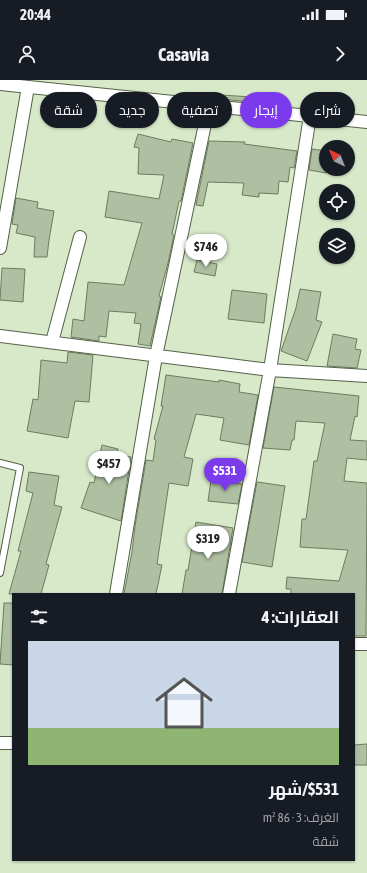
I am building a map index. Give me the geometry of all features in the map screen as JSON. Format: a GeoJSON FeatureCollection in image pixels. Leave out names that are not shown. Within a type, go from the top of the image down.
{"type":"FeatureCollection","features":[{"type":"Feature","properties":{"kind":"street"},"geometry":{"type":"LineString","coordinates":[[0,84],[34,85],[167,100]]}},
{"type":"Feature","properties":{"kind":"street"},"geometry":{"type":"LineString","coordinates":[[0,248],[34,85]]}},
{"type":"Feature","properties":{"kind":"street"},"geometry":{"type":"LineString","coordinates":[[232,108],[300,115]]}},
{"type":"Feature","properties":{"kind":"street"},"geometry":{"type":"LineString","coordinates":[[355,121],[367,122]]}},
{"type":"Feature","properties":{"kind":"street"},"geometry":{"type":"LineString","coordinates":[[116,593],[156,356],[204,128]]}},
{"type":"Feature","properties":{"kind":"street"},"geometry":{"type":"LineString","coordinates":[[229,593],[270,370],[308,128]]}},
{"type":"Feature","properties":{"kind":"street"},"geometry":{"type":"LineString","coordinates":[[52,342],[80,237]]}},
{"type":"Feature","properties":{"kind":"street"},"geometry":{"type":"LineString","coordinates":[[0,336],[270,370],[367,376]]}},
{"type":"Feature","properties":{"kind":"street"},"geometry":{"type":"LineString","coordinates":[[355,644],[367,644]]}},
{"type":"Feature","properties":{"kind":"street"},"geometry":{"type":"LineString","coordinates":[[0,744],[12,743]]}},
{"type":"Feature","properties":{"kind":"lane"},"geometry":{"type":"LineString","coordinates":[[0,463],[20,468],[0,573]]}},
{"type":"Feature","properties":{"kind":"building"},"geometry":{"type":"Polygon","coordinates":[[[232,96],[240,96],[240,101],[232,100],[232,96]]]}},
{"type":"Feature","properties":{"kind":"building"},"geometry":{"type":"Polygon","coordinates":[[[138,134],[171,142],[172,139],[193,143],[181,201],[179,201],[172,234],[174,235],[159,296],[161,297],[150,346],[138,344],[141,324],[134,323],[136,313],[109,311],[106,337],[99,336],[99,341],[71,337],[73,319],[84,321],[88,282],[124,285],[142,223],[105,217],[109,191],[159,199],[164,175],[138,174],[139,148],[134,147],[138,134]]]}},
{"type":"Feature","properties":{"kind":"building"},"geometry":{"type":"Polygon","coordinates":[[[209,141],[245,142],[244,144],[297,151],[294,168],[290,167],[288,182],[279,181],[278,194],[259,193],[259,197],[242,195],[244,183],[208,182],[203,206],[196,205],[209,141]]]}},
{"type":"Feature","properties":{"kind":"building"},"geometry":{"type":"Polygon","coordinates":[[[312,149],[319,150],[319,172],[309,170],[312,149]]]}},
{"type":"Feature","properties":{"kind":"building"},"geometry":{"type":"Polygon","coordinates":[[[16,198],[38,202],[37,208],[54,211],[47,257],[34,257],[35,237],[16,233],[18,225],[12,224],[16,198]]]}},
{"type":"Feature","properties":{"kind":"building"},"geometry":{"type":"Polygon","coordinates":[[[197,260],[217,264],[215,276],[194,272],[197,260]]]}},
{"type":"Feature","properties":{"kind":"building"},"geometry":{"type":"Polygon","coordinates":[[[2,268],[25,269],[23,302],[0,300],[2,268]]]}},
{"type":"Feature","properties":{"kind":"building"},"geometry":{"type":"Polygon","coordinates":[[[300,289],[321,292],[316,320],[322,322],[307,361],[281,351],[296,308],[300,289]]]}},
{"type":"Feature","properties":{"kind":"building"},"geometry":{"type":"Polygon","coordinates":[[[232,290],[267,294],[264,323],[228,319],[232,290]]]}},
{"type":"Feature","properties":{"kind":"building"},"geometry":{"type":"Polygon","coordinates":[[[333,334],[357,339],[355,349],[361,350],[357,368],[327,366],[333,334]]]}},
{"type":"Feature","properties":{"kind":"building"},"geometry":{"type":"Polygon","coordinates":[[[68,352],[93,355],[89,402],[75,401],[68,438],[27,431],[33,399],[38,400],[41,360],[67,363],[68,352]]]}},
{"type":"Feature","properties":{"kind":"building"},"geometry":{"type":"Polygon","coordinates":[[[166,375],[219,382],[219,380],[240,384],[239,392],[258,395],[249,445],[220,440],[224,418],[196,414],[184,457],[193,459],[188,486],[169,483],[157,564],[162,565],[156,593],[124,593],[146,460],[153,461],[156,440],[154,439],[163,406],[161,406],[166,375]]]}},
{"type":"Feature","properties":{"kind":"building"},"geometry":{"type":"Polygon","coordinates":[[[274,387],[359,396],[357,417],[355,416],[350,440],[367,441],[367,460],[347,458],[344,481],[367,483],[366,636],[355,636],[355,593],[291,593],[291,589],[286,589],[287,577],[339,581],[348,550],[300,547],[302,519],[306,519],[314,461],[317,461],[325,423],[296,421],[294,440],[292,440],[290,450],[263,448],[274,387]]]}},
{"type":"Feature","properties":{"kind":"building"},"geometry":{"type":"Polygon","coordinates":[[[102,445],[118,449],[117,455],[131,457],[121,521],[81,508],[90,482],[94,483],[102,445]]]}},
{"type":"Feature","properties":{"kind":"building"},"geometry":{"type":"Polygon","coordinates":[[[29,472],[59,476],[54,505],[62,507],[46,564],[49,565],[41,593],[9,594],[21,551],[18,551],[33,493],[26,491],[29,472]]]}},
{"type":"Feature","properties":{"kind":"building"},"geometry":{"type":"Polygon","coordinates":[[[211,480],[242,484],[238,504],[208,501],[211,480]]]}},
{"type":"Feature","properties":{"kind":"building"},"geometry":{"type":"Polygon","coordinates":[[[257,482],[285,486],[272,567],[242,562],[257,482]]]}},
{"type":"Feature","properties":{"kind":"building"},"geometry":{"type":"Polygon","coordinates":[[[196,522],[233,528],[222,593],[182,593],[186,570],[188,570],[196,522]]]}},
{"type":"Feature","properties":{"kind":"building"},"geometry":{"type":"Polygon","coordinates":[[[4,603],[12,603],[12,665],[0,664],[4,603]]]}},
{"type":"Feature","properties":{"kind":"building"},"geometry":{"type":"Polygon","coordinates":[[[367,744],[367,765],[355,765],[355,745],[367,744]]]}}]}
